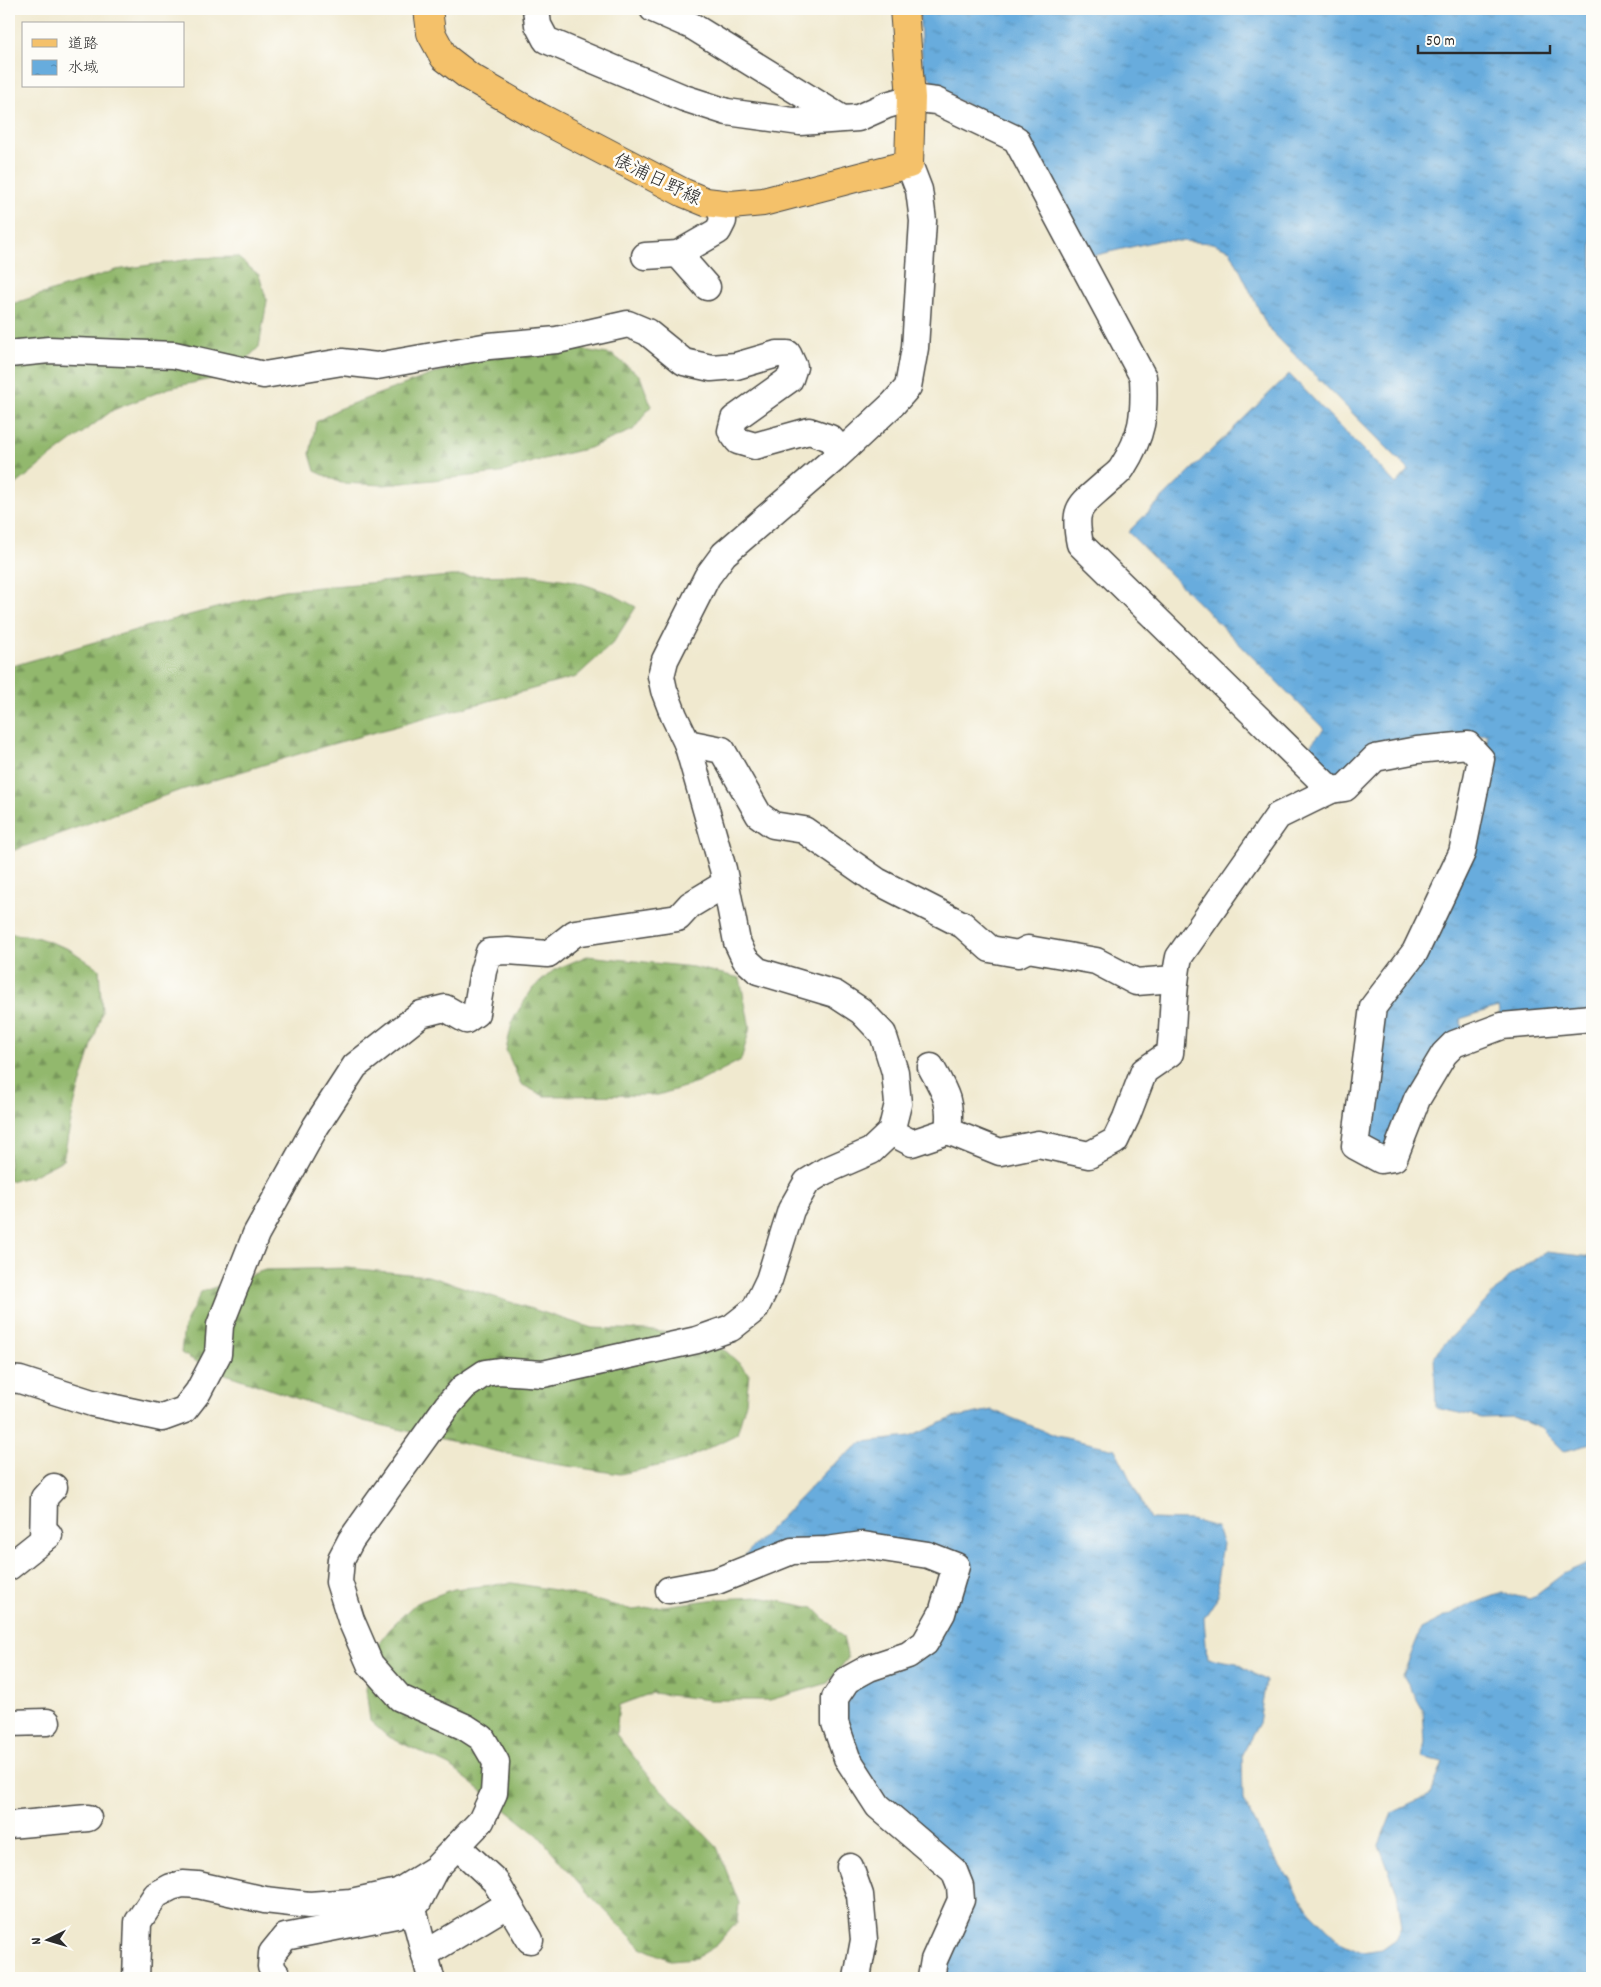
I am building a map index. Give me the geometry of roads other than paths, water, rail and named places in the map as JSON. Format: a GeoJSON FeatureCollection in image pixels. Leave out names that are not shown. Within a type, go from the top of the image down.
{"type":"FeatureCollection","features":[{"type":"Feature","properties":{"kind":"main road","name":"俵浦日野線"},"geometry":{"type":"LineString","coordinates":[[428,9],[431,33],[444,57],[470,77],[539,117],[684,194],[706,202],[731,205],[763,202],[909,164]]}},
{"type":"Feature","properties":{"kind":"main road"},"geometry":{"type":"LineString","coordinates":[[904,9],[911,98],[909,164]]}},
{"type":"Feature","properties":{"kind":"street"},"geometry":{"type":"LineString","coordinates":[[536,9],[538,25],[546,40],[684,98],[727,112],[800,122],[858,118],[911,98],[936,101],[1016,139],[1143,377],[1144,405],[1141,432],[1121,470],[1079,507],[1076,523],[1080,544],[1331,790]]}},
{"type":"Feature","properties":{"kind":"street"},"geometry":{"type":"LineString","coordinates":[[653,9],[692,26],[842,118]]}},
{"type":"Feature","properties":{"kind":"street"},"geometry":{"type":"LineString","coordinates":[[136,1978],[138,1922],[156,1895],[171,1887],[184,1884],[198,1885],[265,1900],[309,1905],[351,1902],[398,1892],[435,1869],[481,1821],[494,1793],[496,1762],[482,1738],[465,1727],[400,1698],[370,1664],[351,1620],[339,1582],[341,1559],[352,1540],[447,1406],[464,1387],[485,1373],[499,1371],[543,1374],[697,1340],[731,1328],[755,1308],[769,1280],[791,1210],[807,1182],[825,1171],[871,1151],[891,1132],[898,1104],[895,1072],[882,1034],[861,1012],[835,994],[758,972],[745,959],[737,942],[723,869],[687,743],[664,690],[662,676],[665,660],[707,577],[724,554],[842,451],[893,404],[908,387],[915,348],[924,221],[919,190],[909,164]]}},
{"type":"Feature","properties":{"kind":"street"},"geometry":{"type":"LineString","coordinates":[[645,256],[678,254],[718,232],[723,221],[720,204]]}},
{"type":"Feature","properties":{"kind":"street"},"geometry":{"type":"LineString","coordinates":[[678,254],[707,287]]}},
{"type":"Feature","properties":{"kind":"street"},"geometry":{"type":"LineString","coordinates":[[9,354],[49,350],[174,355],[264,375],[342,362],[377,366],[489,346],[557,340],[628,324],[647,332],[684,362],[711,368],[736,366],[777,354],[788,354],[794,367],[790,379],[734,419],[731,431],[738,441],[754,446],[808,431],[830,438],[842,451]]}},
{"type":"Feature","properties":{"kind":"street"},"geometry":{"type":"LineString","coordinates":[[745,411],[780,411]]}},
{"type":"Feature","properties":{"kind":"street"},"geometry":{"type":"LineString","coordinates":[[687,743],[722,750],[759,815],[773,825],[804,830],[876,881],[963,925],[990,949],[1018,954],[1028,949],[1096,961],[1136,982],[1174,979]]}},
{"type":"Feature","properties":{"kind":"street"},"geometry":{"type":"LineString","coordinates":[[891,1132],[912,1143],[948,1131],[1000,1152],[1038,1144],[1090,1155],[1115,1141],[1144,1071],[1170,1053],[1174,1015],[1174,979],[1180,957],[1278,816],[1331,790],[1345,788],[1375,758],[1417,750],[1468,745],[1481,759],[1462,853],[1415,952],[1373,1008],[1355,1146],[1380,1160],[1394,1158],[1417,1099],[1444,1054],[1454,1044],[1502,1026],[1592,1018]]}},
{"type":"Feature","properties":{"kind":"street"},"geometry":{"type":"LineString","coordinates":[[9,1379],[20,1380],[92,1403],[162,1418],[184,1410],[198,1392],[218,1354],[220,1326],[256,1234],[316,1126],[355,1066],[421,1014],[445,1008],[466,1020],[476,1013],[483,971],[489,952],[508,951],[548,954],[575,934],[678,918],[690,905],[725,884]]}},
{"type":"Feature","properties":{"kind":"street"},"geometry":{"type":"LineString","coordinates":[[931,1067],[948,1098],[950,1117],[948,1131]]}},
{"type":"Feature","properties":{"kind":"street"},"geometry":{"type":"LineString","coordinates":[[9,1566],[46,1537],[44,1498],[54,1487]]}},
{"type":"Feature","properties":{"kind":"street"},"geometry":{"type":"LineString","coordinates":[[669,1590],[717,1581],[792,1551],[827,1550],[862,1545],[928,1556],[956,1566],[942,1613],[925,1643],[908,1655],[869,1668],[847,1680],[835,1698],[835,1723],[848,1758],[878,1806],[954,1871],[960,1886],[961,1900],[934,1960],[930,1978]]}},
{"type":"Feature","properties":{"kind":"street"},"geometry":{"type":"LineString","coordinates":[[9,1723],[48,1722]]}},
{"type":"Feature","properties":{"kind":"street"},"geometry":{"type":"LineString","coordinates":[[9,1825],[88,1818]]}},
{"type":"Feature","properties":{"kind":"street"},"geometry":{"type":"LineString","coordinates":[[457,1846],[494,1881],[530,1940]]}},
{"type":"Feature","properties":{"kind":"street"},"geometry":{"type":"LineString","coordinates":[[850,1867],[860,1896],[864,1940],[857,1978]]}},
{"type":"Feature","properties":{"kind":"street"},"geometry":{"type":"LineString","coordinates":[[279,1978],[271,1967],[272,1953],[285,1937],[396,1915],[418,1902],[435,1869]]}},
{"type":"Feature","properties":{"kind":"street"},"geometry":{"type":"LineString","coordinates":[[412,1905],[428,1966],[508,1904]]}},
{"type":"Feature","properties":{"kind":"water"},"geometry":{"type":"Polygon","coordinates":[[[919,9],[1576,9],[1592,11],[1592,1012],[1501,1021],[1498,1007],[1460,1019],[1464,1035],[1391,1150],[1363,1145],[1378,1023],[1488,769],[1487,734],[1371,750],[1344,776],[1328,776],[1305,751],[1324,729],[1128,532],[1289,374],[1396,484],[1409,470],[1268,328],[1230,250],[1212,243],[1161,240],[1088,257],[1021,132],[943,93],[923,70],[919,9]]]}},
{"type":"Feature","properties":{"kind":"water"},"geometry":{"type":"Polygon","coordinates":[[[1546,1252],[1592,1257],[1592,1444],[1564,1451],[1542,1429],[1513,1417],[1482,1418],[1436,1408],[1434,1355],[1511,1275],[1546,1252]]]}},
{"type":"Feature","properties":{"kind":"water"},"geometry":{"type":"Polygon","coordinates":[[[992,1410],[1057,1436],[1115,1449],[1150,1519],[1191,1520],[1216,1527],[1223,1544],[1217,1580],[1219,1595],[1204,1618],[1207,1658],[1237,1663],[1266,1681],[1259,1723],[1242,1754],[1243,1801],[1262,1836],[1309,1910],[1340,1942],[1362,1952],[1382,1949],[1396,1939],[1402,1927],[1397,1892],[1379,1845],[1392,1813],[1430,1795],[1443,1762],[1422,1757],[1425,1742],[1423,1710],[1403,1675],[1421,1629],[1467,1606],[1502,1593],[1530,1599],[1563,1574],[1592,1561],[1592,1978],[937,1978],[965,1880],[889,1808],[847,1743],[845,1692],[914,1660],[963,1563],[926,1547],[750,1561],[745,1555],[830,1467],[863,1442],[910,1437],[952,1418],[992,1410]]]}}]}
